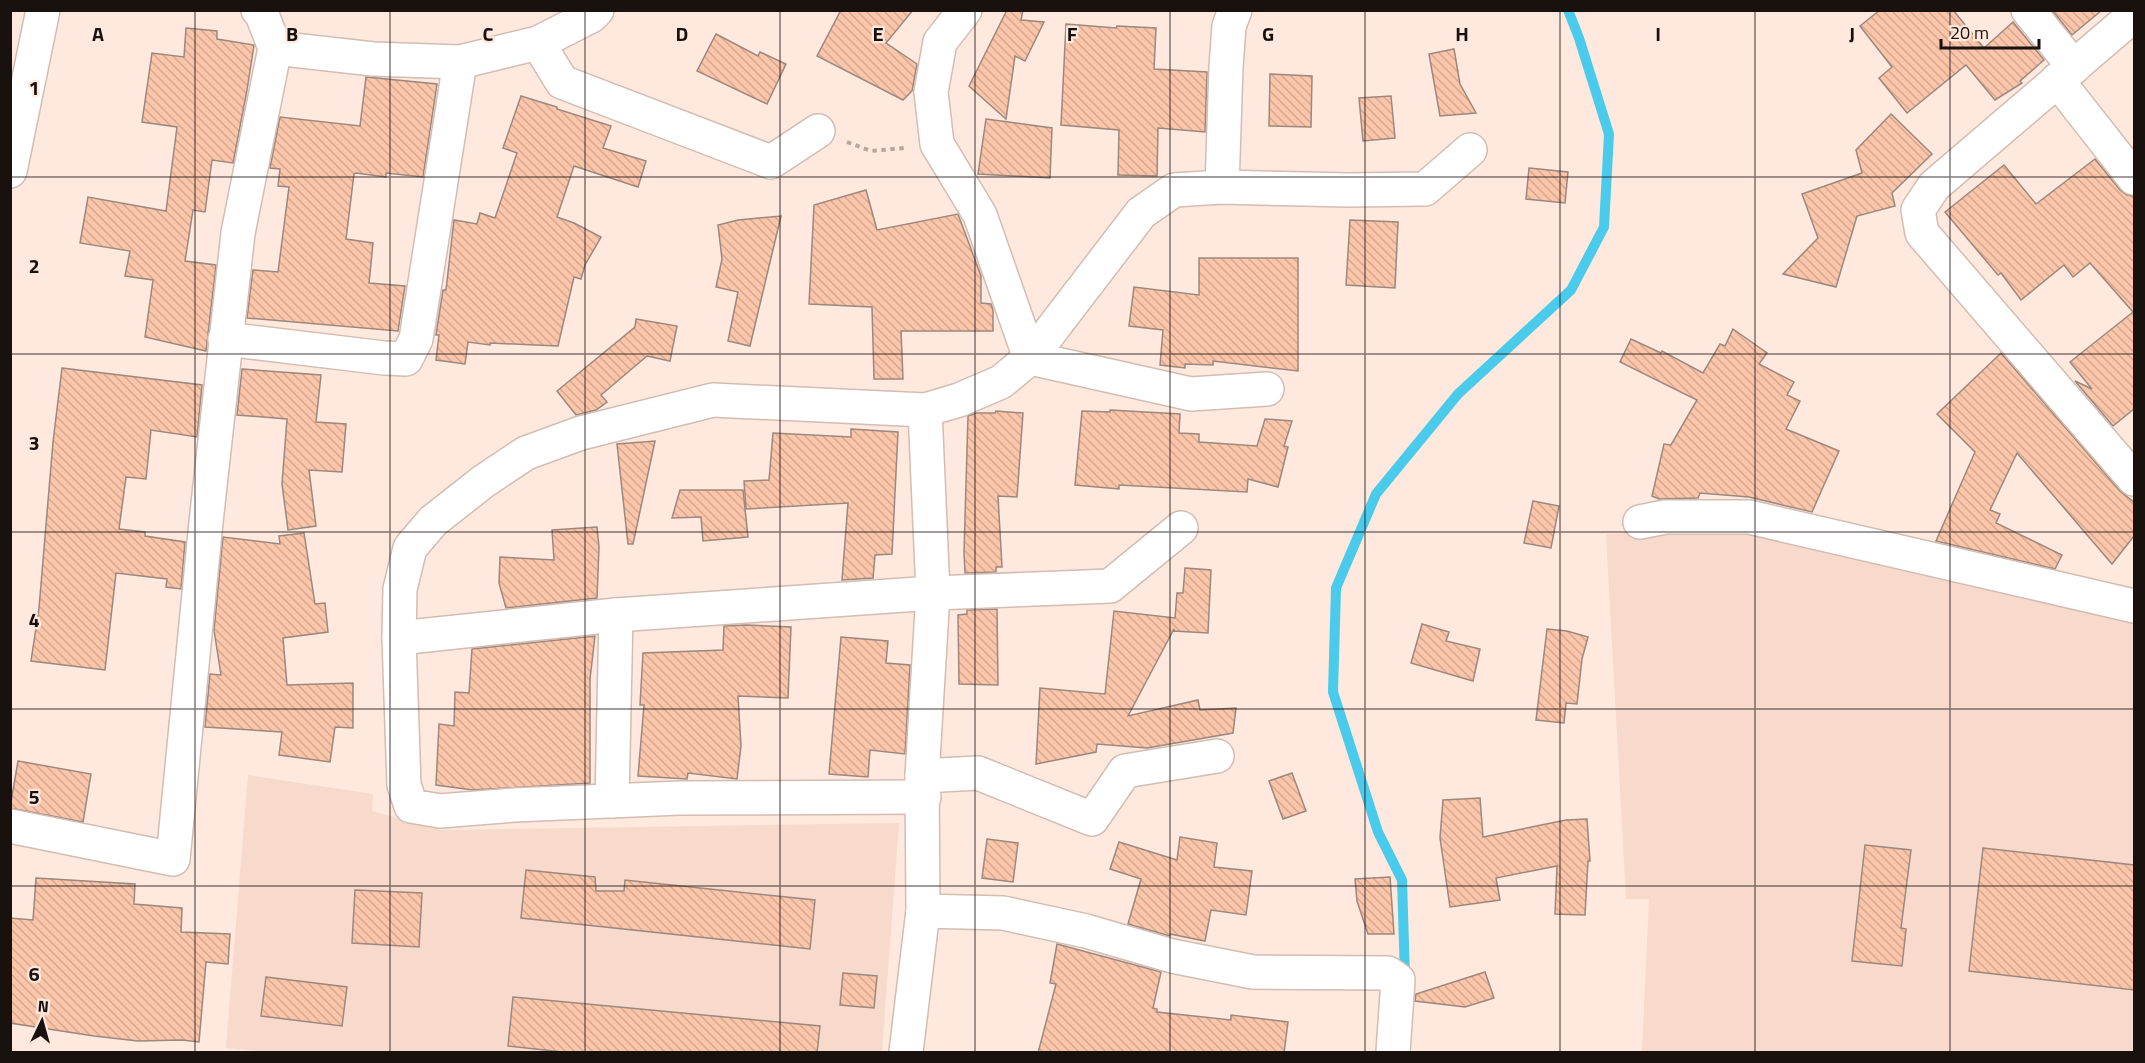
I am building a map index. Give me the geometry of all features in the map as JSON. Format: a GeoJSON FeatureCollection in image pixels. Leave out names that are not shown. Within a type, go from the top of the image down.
{"type":"FeatureCollection","features":[{"type":"Feature","properties":{"kind":"street"},"geometry":{"type":"LineString","coordinates":[[10,171],[14,132],[44,10]]}},
{"type":"Feature","properties":{"kind":"street"},"geometry":{"type":"LineString","coordinates":[[10,826],[173,859],[225,339],[238,233],[275,48],[261,12],[258,10]]}},
{"type":"Feature","properties":{"kind":"street"},"geometry":{"type":"LineString","coordinates":[[275,48],[373,59],[460,62],[538,43],[591,16],[597,10]]}},
{"type":"Feature","properties":{"kind":"street"},"geometry":{"type":"LineString","coordinates":[[965,10],[940,42],[931,92],[937,144],[980,215],[1030,358]]}},
{"type":"Feature","properties":{"kind":"street"},"geometry":{"type":"LineString","coordinates":[[1222,187],[1229,26],[1235,10]]}},
{"type":"Feature","properties":{"kind":"street"},"geometry":{"type":"LineString","coordinates":[[2028,10],[2066,74],[2134,178]]}},
{"type":"Feature","properties":{"kind":"street"},"geometry":{"type":"LineString","coordinates":[[2134,15],[1934,186],[1918,210],[1922,233],[2134,479]]}},
{"type":"Feature","properties":{"kind":"street"},"geometry":{"type":"LineString","coordinates":[[538,43],[562,82],[771,162],[819,131]]}},
{"type":"Feature","properties":{"kind":"street"},"geometry":{"type":"LineString","coordinates":[[225,339],[384,358],[406,358],[416,339],[460,62]]}},
{"type":"Feature","properties":{"kind":"street"},"geometry":{"type":"LineString","coordinates":[[1217,756],[1125,771],[1092,819],[978,773],[923,787],[440,811],[411,806],[404,785],[399,638],[400,589],[410,548],[433,521],[483,481],[526,453],[581,433],[713,400],[925,410],[959,400],[1001,382],[1030,358],[1141,213],[1174,190],[1222,187],[1337,190],[1425,189],[1470,150]]}},
{"type":"Feature","properties":{"kind":"street"},"geometry":{"type":"LineString","coordinates":[[1030,358],[1191,394],[1267,389]]}},
{"type":"Feature","properties":{"kind":"street"},"geometry":{"type":"LineString","coordinates":[[906,1053],[923,911],[923,787],[933,593],[925,410]]}},
{"type":"Feature","properties":{"kind":"street"},"geometry":{"type":"LineString","coordinates":[[1640,522],[1665,517],[1749,517],[2134,606]]}},
{"type":"Feature","properties":{"kind":"street"},"geometry":{"type":"LineString","coordinates":[[399,638],[616,615],[933,593],[1110,586],[1181,528]]}},
{"type":"Feature","properties":{"kind":"street"},"geometry":{"type":"LineString","coordinates":[[612,801],[616,615]]}},
{"type":"Feature","properties":{"kind":"street"},"geometry":{"type":"LineString","coordinates":[[923,911],[1003,913],[1086,931],[1172,956],[1252,972],[1388,973],[1398,980],[1393,1053]]}},
{"type":"Feature","properties":{"kind":"path"},"geometry":{"type":"LineString","coordinates":[[819,131],[871,151],[937,144]]}},
{"type":"Feature","properties":{"kind":"shaded area"},"geometry":{"type":"Polygon","coordinates":[[[1745,530],[2134,621],[2134,1052],[1642,1052],[1649,899],[1626,899],[1606,534],[1745,530]]]}},
{"type":"Feature","properties":{"kind":"shaded area"},"geometry":{"type":"Polygon","coordinates":[[[248,775],[373,794],[372,811],[442,830],[899,823],[882,1052],[270,1052],[226,1048],[248,775]]]}},
{"type":"Feature","properties":{"kind":"building"},"geometry":{"type":"Polygon","coordinates":[[[841,10],[913,10],[886,43],[917,64],[912,91],[903,100],[817,56],[841,10]]]}},
{"type":"Feature","properties":{"kind":"building"},"geometry":{"type":"Polygon","coordinates":[[[1007,10],[1023,10],[1021,20],[1044,22],[1025,61],[1015,56],[1006,119],[969,86],[1007,10]]]}},
{"type":"Feature","properties":{"kind":"building"},"geometry":{"type":"Polygon","coordinates":[[[1880,10],[1953,10],[1984,48],[2013,22],[2044,60],[2020,81],[2022,83],[1995,100],[1966,65],[1907,113],[1879,78],[1892,67],[1860,26],[1880,10]]]}},
{"type":"Feature","properties":{"kind":"building"},"geometry":{"type":"Polygon","coordinates":[[[2052,10],[2102,10],[2072,35],[2052,10]]]}},
{"type":"Feature","properties":{"kind":"building"},"geometry":{"type":"Polygon","coordinates":[[[1066,24],[1156,28],[1154,69],[1207,72],[1205,132],[1158,128],[1157,176],[1118,175],[1119,130],[1061,125],[1066,24]]]}},
{"type":"Feature","properties":{"kind":"building"},"geometry":{"type":"Polygon","coordinates":[[[186,28],[217,31],[217,39],[254,45],[233,163],[212,160],[205,212],[193,210],[185,261],[216,265],[206,351],[145,337],[153,280],[125,276],[130,251],[80,243],[88,197],[166,211],[177,127],[142,122],[152,53],[184,57],[186,28]]]}},
{"type":"Feature","properties":{"kind":"building"},"geometry":{"type":"Polygon","coordinates":[[[716,34],[758,56],[760,52],[786,64],[767,104],[697,71],[716,34]]]}},
{"type":"Feature","properties":{"kind":"building"},"geometry":{"type":"Polygon","coordinates":[[[1454,49],[1460,84],[1476,113],[1440,116],[1429,54],[1454,49]]]}},
{"type":"Feature","properties":{"kind":"building"},"geometry":{"type":"Polygon","coordinates":[[[1270,74],[1312,76],[1311,127],[1269,126],[1270,74]]]}},
{"type":"Feature","properties":{"kind":"building"},"geometry":{"type":"Polygon","coordinates":[[[366,77],[437,84],[423,177],[386,173],[386,177],[354,174],[346,239],[373,243],[369,283],[405,286],[398,331],[247,318],[253,270],[278,272],[289,187],[278,186],[280,169],[270,168],[280,117],[360,126],[366,77]]]}},
{"type":"Feature","properties":{"kind":"building"},"geometry":{"type":"Polygon","coordinates":[[[521,96],[611,126],[603,148],[646,161],[638,187],[574,166],[557,217],[601,237],[585,265],[581,279],[574,277],[558,346],[490,343],[490,345],[468,342],[465,364],[436,360],[439,335],[436,335],[443,290],[446,290],[454,220],[477,224],[480,213],[495,218],[517,153],[503,148],[521,96]]]}},
{"type":"Feature","properties":{"kind":"building"},"geometry":{"type":"Polygon","coordinates":[[[1391,96],[1395,138],[1363,141],[1359,98],[1391,96]]]}},
{"type":"Feature","properties":{"kind":"building"},"geometry":{"type":"Polygon","coordinates":[[[1891,114],[1932,154],[1892,193],[1895,206],[1857,216],[1836,287],[1783,274],[1818,238],[1802,194],[1862,173],[1856,150],[1891,114]]]}},
{"type":"Feature","properties":{"kind":"building"},"geometry":{"type":"Polygon","coordinates":[[[986,119],[1052,128],[1050,178],[978,174],[986,119]]]}},
{"type":"Feature","properties":{"kind":"building"},"geometry":{"type":"Polygon","coordinates":[[[2095,159],[2120,190],[2127,195],[2134,196],[2134,409],[2113,426],[2075,381],[2092,389],[2070,362],[2133,312],[2090,263],[2073,277],[2064,265],[2021,300],[2001,273],[1998,275],[1945,212],[2004,165],[2036,204],[2095,159]]]}},
{"type":"Feature","properties":{"kind":"building"},"geometry":{"type":"Polygon","coordinates":[[[1529,168],[1568,172],[1565,203],[1526,199],[1529,168]]]}},
{"type":"Feature","properties":{"kind":"building"},"geometry":{"type":"Polygon","coordinates":[[[866,190],[877,230],[958,214],[981,276],[981,303],[991,304],[993,310],[993,331],[901,331],[903,379],[874,379],[872,307],[809,304],[814,205],[866,190]]]}},
{"type":"Feature","properties":{"kind":"building"},"geometry":{"type":"Polygon","coordinates":[[[781,216],[750,346],[728,341],[738,292],[716,287],[722,259],[718,225],[738,220],[781,216]]]}},
{"type":"Feature","properties":{"kind":"building"},"geometry":{"type":"Polygon","coordinates":[[[1350,220],[1398,222],[1395,288],[1346,285],[1350,220]]]}},
{"type":"Feature","properties":{"kind":"building"},"geometry":{"type":"Polygon","coordinates":[[[1199,258],[1298,258],[1298,371],[1213,361],[1213,365],[1185,364],[1185,368],[1160,365],[1163,330],[1129,326],[1134,287],[1199,295],[1199,258]]]}},
{"type":"Feature","properties":{"kind":"building"},"geometry":{"type":"Polygon","coordinates":[[[636,319],[677,326],[670,361],[647,356],[601,395],[607,402],[596,410],[576,415],[557,391],[635,327],[636,319]]]}},
{"type":"Feature","properties":{"kind":"building"},"geometry":{"type":"Polygon","coordinates":[[[1733,329],[1767,353],[1759,364],[1794,382],[1787,395],[1800,401],[1786,429],[1839,451],[1812,512],[1749,497],[1700,493],[1698,498],[1659,499],[1652,496],[1664,444],[1671,445],[1697,400],[1620,362],[1631,339],[1661,353],[1662,351],[1703,373],[1720,344],[1725,346],[1733,329]]]}},
{"type":"Feature","properties":{"kind":"building"},"geometry":{"type":"Polygon","coordinates":[[[2001,353],[2120,491],[2134,502],[2134,536],[2112,564],[2017,453],[1990,510],[2000,514],[1996,523],[2062,555],[2055,569],[1936,541],[1975,452],[1937,414],[2001,353]]]}},
{"type":"Feature","properties":{"kind":"building"},"geometry":{"type":"Polygon","coordinates":[[[62,368],[202,385],[197,437],[151,430],[146,479],[126,477],[119,529],[145,532],[145,536],[185,542],[181,589],[166,587],[167,579],[116,573],[105,670],[31,661],[39,608],[53,442],[62,368]]]}},
{"type":"Feature","properties":{"kind":"building"},"geometry":{"type":"Polygon","coordinates":[[[242,369],[321,375],[316,422],[346,424],[342,472],[309,470],[316,526],[288,530],[282,484],[287,419],[237,415],[242,369]]]}},
{"type":"Feature","properties":{"kind":"building"},"geometry":{"type":"Polygon","coordinates":[[[1110,410],[1180,414],[1179,433],[1199,434],[1199,442],[1257,446],[1265,419],[1292,421],[1284,446],[1288,447],[1278,487],[1248,479],[1247,492],[1119,485],[1119,489],[1075,485],[1082,411],[1110,412],[1110,410]]]}},
{"type":"Feature","properties":{"kind":"building"},"geometry":{"type":"Polygon","coordinates":[[[996,411],[1023,413],[1017,497],[998,496],[1002,567],[996,567],[996,572],[965,573],[968,416],[996,411]]]}},
{"type":"Feature","properties":{"kind":"building"},"geometry":{"type":"Polygon","coordinates":[[[851,429],[898,432],[892,554],[875,555],[873,578],[842,580],[848,503],[746,509],[744,481],[769,480],[773,433],[851,437],[851,429]]]}},
{"type":"Feature","properties":{"kind":"building"},"geometry":{"type":"Polygon","coordinates":[[[655,441],[633,544],[628,544],[617,444],[655,441]]]}},
{"type":"Feature","properties":{"kind":"building"},"geometry":{"type":"Polygon","coordinates":[[[680,490],[743,490],[748,537],[703,541],[701,517],[672,518],[680,490]]]}},
{"type":"Feature","properties":{"kind":"building"},"geometry":{"type":"Polygon","coordinates":[[[1533,501],[1559,506],[1551,548],[1524,543],[1533,501]]]}},
{"type":"Feature","properties":{"kind":"building"},"geometry":{"type":"Polygon","coordinates":[[[597,527],[599,547],[597,598],[506,608],[499,583],[500,557],[554,560],[552,530],[597,527]]]}},
{"type":"Feature","properties":{"kind":"building"},"geometry":{"type":"Polygon","coordinates":[[[304,533],[315,604],[325,603],[328,632],[283,638],[287,685],[353,683],[353,728],[335,727],[330,762],[279,755],[282,732],[205,727],[210,674],[221,675],[214,630],[223,537],[280,544],[279,536],[304,533]]]}},
{"type":"Feature","properties":{"kind":"building"},"geometry":{"type":"Polygon","coordinates":[[[1185,568],[1211,570],[1208,633],[1174,631],[1174,629],[1128,716],[1198,700],[1200,710],[1236,708],[1233,733],[1147,748],[1097,744],[1096,752],[1036,764],[1040,688],[1105,694],[1114,611],[1175,618],[1177,593],[1183,593],[1185,568]]]}},
{"type":"Feature","properties":{"kind":"building"},"geometry":{"type":"Polygon","coordinates":[[[997,609],[998,685],[959,684],[958,615],[967,614],[967,610],[997,609]]]}},
{"type":"Feature","properties":{"kind":"building"},"geometry":{"type":"Polygon","coordinates":[[[1422,624],[1449,632],[1446,641],[1480,649],[1473,681],[1411,663],[1422,624]]]}},
{"type":"Feature","properties":{"kind":"building"},"geometry":{"type":"Polygon","coordinates":[[[724,626],[791,627],[788,698],[738,696],[741,746],[737,779],[688,773],[687,779],[638,776],[644,705],[640,705],[643,653],[723,650],[724,626]]]}},
{"type":"Feature","properties":{"kind":"building"},"geometry":{"type":"Polygon","coordinates":[[[1547,629],[1567,631],[1588,637],[1582,659],[1577,704],[1566,703],[1564,723],[1536,720],[1547,629]]]}},
{"type":"Feature","properties":{"kind":"building"},"geometry":{"type":"Polygon","coordinates":[[[595,636],[590,679],[590,783],[473,790],[436,785],[439,724],[454,726],[455,692],[469,693],[472,649],[595,636]]]}},
{"type":"Feature","properties":{"kind":"building"},"geometry":{"type":"Polygon","coordinates":[[[841,637],[888,641],[886,663],[910,665],[905,754],[870,750],[868,777],[829,774],[841,637]]]}},
{"type":"Feature","properties":{"kind":"building"},"geometry":{"type":"Polygon","coordinates":[[[18,761],[91,774],[83,822],[10,808],[18,761]]]}},
{"type":"Feature","properties":{"kind":"building"},"geometry":{"type":"Polygon","coordinates":[[[1292,773],[1306,811],[1283,819],[1269,781],[1292,773]]]}},
{"type":"Feature","properties":{"kind":"building"},"geometry":{"type":"Polygon","coordinates":[[[1480,798],[1483,837],[1566,820],[1587,819],[1590,861],[1588,861],[1585,915],[1555,914],[1557,866],[1496,878],[1500,900],[1450,907],[1440,838],[1443,800],[1480,798]]]}},
{"type":"Feature","properties":{"kind":"building"},"geometry":{"type":"Polygon","coordinates":[[[1180,837],[1217,843],[1214,867],[1252,871],[1246,915],[1211,910],[1205,941],[1170,934],[1170,936],[1128,924],[1141,879],[1110,869],[1119,842],[1177,860],[1180,837]]]}},
{"type":"Feature","properties":{"kind":"building"},"geometry":{"type":"Polygon","coordinates":[[[987,839],[1018,843],[1013,882],[982,878],[987,839]]]}},
{"type":"Feature","properties":{"kind":"building"},"geometry":{"type":"Polygon","coordinates":[[[1865,845],[1911,850],[1901,928],[1906,929],[1902,966],[1852,961],[1865,845]]]}},
{"type":"Feature","properties":{"kind":"building"},"geometry":{"type":"Polygon","coordinates":[[[1983,848],[2134,865],[2134,990],[1969,971],[1983,848]]]}},
{"type":"Feature","properties":{"kind":"building"},"geometry":{"type":"Polygon","coordinates":[[[526,870],[595,877],[596,891],[624,891],[625,880],[815,900],[810,949],[521,918],[526,870]]]}},
{"type":"Feature","properties":{"kind":"building"},"geometry":{"type":"Polygon","coordinates":[[[1390,877],[1394,934],[1368,934],[1357,901],[1355,879],[1390,877]]]}},
{"type":"Feature","properties":{"kind":"building"},"geometry":{"type":"Polygon","coordinates":[[[36,878],[135,884],[134,904],[182,908],[181,932],[230,934],[228,964],[206,962],[199,1042],[138,1041],[10,1023],[10,918],[33,920],[36,878]]]}},
{"type":"Feature","properties":{"kind":"building"},"geometry":{"type":"Polygon","coordinates":[[[355,890],[422,893],[419,947],[352,943],[355,890]]]}},
{"type":"Feature","properties":{"kind":"building"},"geometry":{"type":"Polygon","coordinates":[[[1057,944],[1161,972],[1153,1008],[1157,1009],[1157,1012],[1231,1020],[1231,1015],[1288,1022],[1284,1053],[1038,1053],[1056,984],[1050,983],[1057,944]]]}},
{"type":"Feature","properties":{"kind":"building"},"geometry":{"type":"Polygon","coordinates":[[[1485,972],[1494,998],[1465,1007],[1415,1001],[1416,994],[1485,972]]]}},
{"type":"Feature","properties":{"kind":"building"},"geometry":{"type":"Polygon","coordinates":[[[843,973],[877,976],[874,1008],[840,1005],[843,973]]]}},
{"type":"Feature","properties":{"kind":"building"},"geometry":{"type":"Polygon","coordinates":[[[266,977],[347,987],[342,1026],[261,1016],[266,977]]]}},
{"type":"Feature","properties":{"kind":"building"},"geometry":{"type":"Polygon","coordinates":[[[513,997],[820,1026],[817,1053],[572,1053],[508,1046],[513,997]]]}},
{"type":"Feature","properties":{"kind":"waterway"},"geometry":{"type":"LineString","coordinates":[[1405,977],[1402,880],[1378,832],[1333,692],[1336,588],[1376,494],[1458,394],[1571,290],[1604,227],[1609,134],[1568,10]]}}]}
